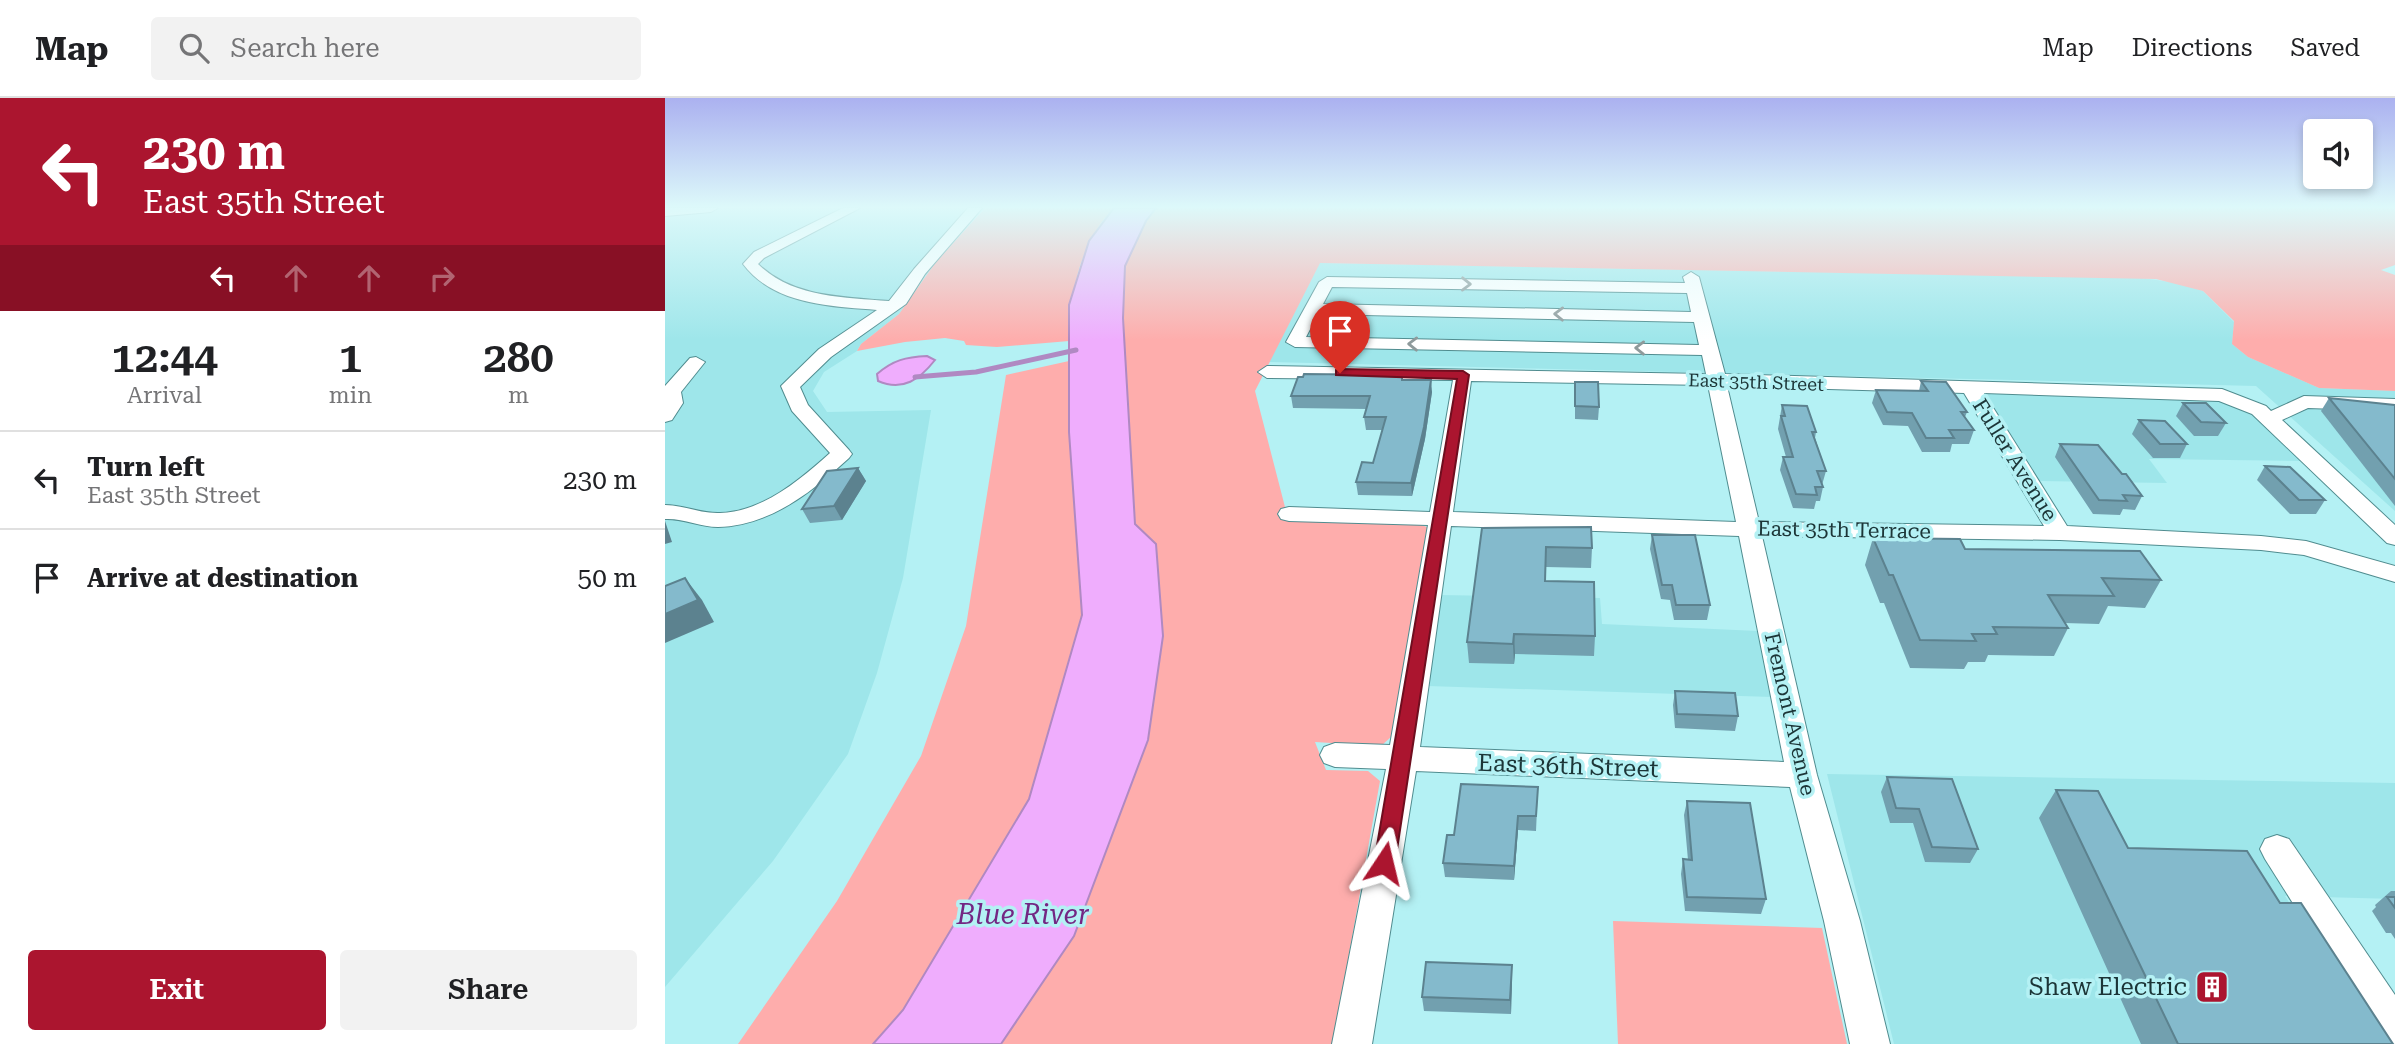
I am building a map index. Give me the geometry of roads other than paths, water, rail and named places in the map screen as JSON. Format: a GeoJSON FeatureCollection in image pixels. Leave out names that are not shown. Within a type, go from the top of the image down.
{"type":"FeatureCollection","features":[{"type":"Feature","properties":{"kind":"street"},"geometry":{"type":"LineString","coordinates":[[765,252],[750,264],[760,277],[786,291],[831,300],[890,306]]}},
{"type":"Feature","properties":{"kind":"street"},"geometry":{"type":"LineString","coordinates":[[665,512],[723,520],[755,511],[805,486],[842,454],[799,407],[790,386],[825,353],[901,301],[919,272],[936,252]]}},
{"type":"Feature","properties":{"kind":"street","name":"Fremont Avenue"},"geometry":{"type":"LineString","coordinates":[[1313,309],[1327,282],[1692,283],[1717,381],[1802,775],[1842,920],[1870,1044]]}},
{"type":"Feature","properties":{"kind":"street"},"geometry":{"type":"LineString","coordinates":[[1700,317],[1313,309],[1295,342],[1709,350]]}},
{"type":"Feature","properties":{"kind":"street"},"geometry":{"type":"LineString","coordinates":[[665,415],[673,403],[671,391],[696,362]]}},
{"type":"Feature","properties":{"kind":"street","name":"East 35th Street"},"geometry":{"type":"LineString","coordinates":[[1266,372],[2222,395],[2244,402],[2269,419]]}},
{"type":"Feature","properties":{"kind":"street"},"geometry":{"type":"LineString","coordinates":[[1352,1044],[1403,760],[1463,375]]}},
{"type":"Feature","properties":{"kind":"street","name":"Fuller Avenue"},"geometry":{"type":"LineString","coordinates":[[1971,388],[2060,533]]}},
{"type":"Feature","properties":{"kind":"street"},"geometry":{"type":"LineString","coordinates":[[2395,405],[2304,402],[2269,419],[2395,538]]}},
{"type":"Feature","properties":{"kind":"street","name":"East 35th Terrace"},"geometry":{"type":"LineString","coordinates":[[1289,514],[1749,528],[2060,533],[2295,547],[2395,574]]}},
{"type":"Feature","properties":{"kind":"street","name":"East 36th Street"},"geometry":{"type":"LineString","coordinates":[[1335,755],[1802,775]]}},
{"type":"Feature","properties":{"kind":"street"},"geometry":{"type":"LineString","coordinates":[[2277,849],[2395,1029]]}},
{"type":"Feature","properties":{"kind":"water","name":"Blue River"},"geometry":{"type":"Polygon","coordinates":[[[1086,252],[1131,252],[1125,266],[1123,318],[1135,524],[1156,544],[1163,636],[1148,740],[1074,936],[1001,1044],[873,1044],[903,1010],[1029,799],[1082,615],[1069,432],[1069,305],[1086,252]]]}},
{"type":"Feature","properties":{"kind":"water"},"geometry":{"type":"Polygon","coordinates":[[[927,356],[935,360],[910,382],[895,385],[878,381],[877,374],[894,362],[927,356]]]}},
{"type":"Feature","properties":{"kind":"waterway"},"geometry":{"type":"LineString","coordinates":[[915,377],[976,372],[1076,350]]}},
{"type":"Feature","properties":{"kind":"place","name":"Shaw Electric"},"geometry":{"type":"Point","coordinates":[2212,987]}}]}
